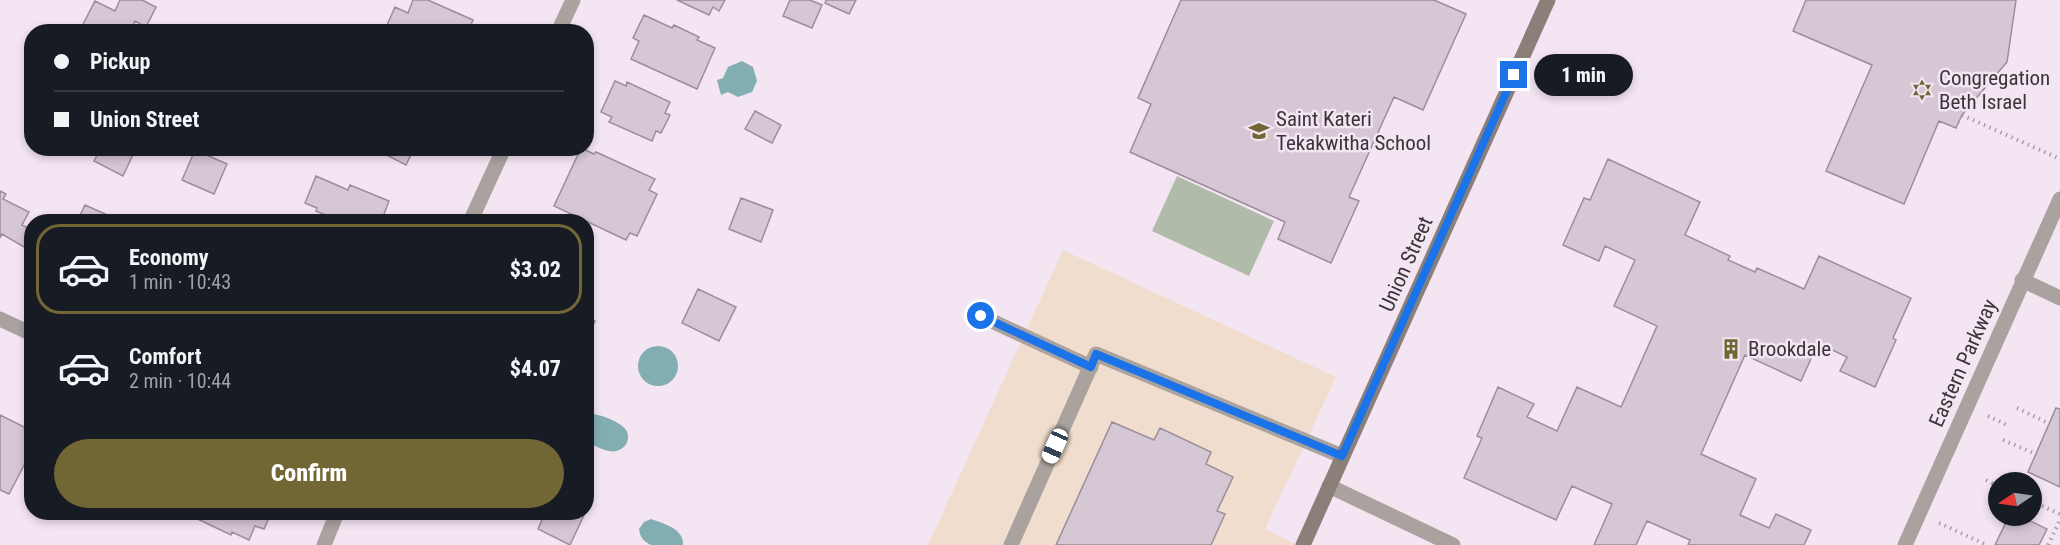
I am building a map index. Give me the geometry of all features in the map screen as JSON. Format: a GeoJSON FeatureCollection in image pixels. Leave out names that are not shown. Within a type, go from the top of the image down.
{"type":"FeatureCollection","features":[{"type":"Feature","properties":{"kind":"main road","name":"Union Street"},"geometry":{"type":"LineString","coordinates":[[1303,545],[1548,0]]}},
{"type":"Feature","properties":{"kind":"street"},"geometry":{"type":"LineString","coordinates":[[562,24],[573,0]]}},
{"type":"Feature","properties":{"kind":"street"},"geometry":{"type":"LineString","coordinates":[[474,214],[500,156]]}},
{"type":"Feature","properties":{"kind":"street","name":"Eastern Parkway"},"geometry":{"type":"LineString","coordinates":[[1905,545],[2060,199]]}},
{"type":"Feature","properties":{"kind":"street"},"geometry":{"type":"LineString","coordinates":[[2022,280],[2060,298]]}},
{"type":"Feature","properties":{"kind":"street"},"geometry":{"type":"LineString","coordinates":[[981,316],[1091,367]]}},
{"type":"Feature","properties":{"kind":"street"},"geometry":{"type":"LineString","coordinates":[[0,319],[24,330]]}},
{"type":"Feature","properties":{"kind":"street"},"geometry":{"type":"LineString","coordinates":[[1011,545],[1096,354],[1342,456]]}},
{"type":"Feature","properties":{"kind":"street"},"geometry":{"type":"LineString","coordinates":[[1329,486],[1453,545]]}},
{"type":"Feature","properties":{"kind":"street"},"geometry":{"type":"LineString","coordinates":[[324,545],[334,520]]}},
{"type":"Feature","properties":{"kind":"path"},"geometry":{"type":"LineString","coordinates":[[1962,116],[2060,159]]}},
{"type":"Feature","properties":{"kind":"path"},"geometry":{"type":"LineString","coordinates":[[2017,408],[2050,424]]}},
{"type":"Feature","properties":{"kind":"path"},"geometry":{"type":"LineString","coordinates":[[2003,440],[2036,454]]}},
{"type":"Feature","properties":{"kind":"path"},"geometry":{"type":"LineString","coordinates":[[2042,506],[2060,514]]}},
{"type":"Feature","properties":{"kind":"path"},"geometry":{"type":"LineString","coordinates":[[1919,514],[1987,545]]}},
{"type":"Feature","properties":{"kind":"path"},"geometry":{"type":"LineString","coordinates":[[2049,545],[2060,520]]}},
{"type":"Feature","properties":{"kind":"shaded area"},"geometry":{"type":"Polygon","coordinates":[[[742,61],[753,67],[757,81],[752,92],[738,97],[728,92],[721,95],[717,80],[723,78],[728,67],[742,61]]]}},
{"type":"Feature","properties":{"kind":"shaded area"},"geometry":{"type":"Polygon","coordinates":[[[1177,176],[1274,221],[1249,276],[1152,231],[1177,176]]]}},
{"type":"Feature","properties":{"kind":"shaded area"},"geometry":{"type":"Polygon","coordinates":[[[1063,250],[1336,377],[1265,529],[1297,545],[928,545],[1063,250]]]}},
{"type":"Feature","properties":{"kind":"shaded area"},"geometry":{"type":"Polygon","coordinates":[[[658,346],[666,347],[672,352],[677,358],[677,374],[672,380],[666,385],[658,386],[650,385],[644,380],[639,374],[638,366],[639,358],[644,352],[650,347],[658,346]]]}},
{"type":"Feature","properties":{"kind":"shaded area"},"geometry":{"type":"Polygon","coordinates":[[[594,414],[620,424],[628,434],[627,443],[618,451],[601,449],[594,446],[594,414]]]}},
{"type":"Feature","properties":{"kind":"shaded area"},"geometry":{"type":"Polygon","coordinates":[[[651,519],[677,531],[683,545],[651,545],[646,542],[641,537],[639,529],[644,522],[651,519]]]}},
{"type":"Feature","properties":{"kind":"building"},"geometry":{"type":"Polygon","coordinates":[[[120,0],[142,0],[156,7],[148,24],[135,21],[134,24],[83,24],[95,1],[115,11],[120,0]]]}},
{"type":"Feature","properties":{"kind":"building"},"geometry":{"type":"Polygon","coordinates":[[[413,0],[428,0],[473,20],[471,24],[388,24],[395,7],[408,13],[413,0]]]}},
{"type":"Feature","properties":{"kind":"building"},"geometry":{"type":"Polygon","coordinates":[[[677,0],[725,0],[719,11],[713,7],[709,15],[677,0]]]}},
{"type":"Feature","properties":{"kind":"building"},"geometry":{"type":"Polygon","coordinates":[[[790,0],[810,0],[822,5],[812,28],[783,16],[790,0]]]}},
{"type":"Feature","properties":{"kind":"building"},"geometry":{"type":"Polygon","coordinates":[[[826,0],[856,0],[849,14],[825,3],[826,0]]]}},
{"type":"Feature","properties":{"kind":"building","name":"Saint Kateri Tekakwitha School"},"geometry":{"type":"Polygon","coordinates":[[[1181,0],[1434,0],[1466,14],[1423,110],[1394,97],[1349,197],[1359,201],[1331,263],[1278,239],[1285,222],[1130,152],[1151,104],[1138,98],[1181,0]]]}},
{"type":"Feature","properties":{"kind":"building","name":"Congregation Beth Israel"},"geometry":{"type":"Polygon","coordinates":[[[1806,0],[2016,0],[2007,62],[1962,115],[1956,128],[1939,121],[1904,204],[1826,171],[1872,65],[1793,31],[1806,0]]]}},
{"type":"Feature","properties":{"kind":"building"},"geometry":{"type":"Polygon","coordinates":[[[644,15],[672,28],[674,25],[699,37],[697,40],[715,48],[697,89],[631,59],[639,41],[633,38],[644,15]]]}},
{"type":"Feature","properties":{"kind":"building"},"geometry":{"type":"Polygon","coordinates":[[[615,81],[626,86],[627,82],[670,102],[665,113],[670,115],[661,133],[656,131],[652,141],[609,122],[612,117],[601,112],[615,81]]]}},
{"type":"Feature","properties":{"kind":"building"},"geometry":{"type":"Polygon","coordinates":[[[755,111],[781,125],[772,143],[745,129],[755,111]]]}},
{"type":"Feature","properties":{"kind":"building"},"geometry":{"type":"Polygon","coordinates":[[[596,152],[655,179],[649,190],[657,194],[637,236],[630,233],[626,240],[594,225],[594,214],[571,214],[554,206],[577,156],[594,156],[596,152]]]}},
{"type":"Feature","properties":{"kind":"building"},"geometry":{"type":"Polygon","coordinates":[[[97,156],[132,156],[123,176],[94,161],[97,156]]]}},
{"type":"Feature","properties":{"kind":"building"},"geometry":{"type":"Polygon","coordinates":[[[192,156],[209,156],[227,164],[214,194],[182,180],[192,156]]]}},
{"type":"Feature","properties":{"kind":"building"},"geometry":{"type":"Polygon","coordinates":[[[389,156],[410,156],[406,165],[389,156]]]}},
{"type":"Feature","properties":{"kind":"building","name":"Brookdale"},"geometry":{"type":"Polygon","coordinates":[[[1608,159],[1700,202],[1685,235],[1730,256],[1728,260],[1755,272],[1757,268],[1804,289],[1819,256],[1911,298],[1893,338],[1896,340],[1875,387],[1840,371],[1847,357],[1818,343],[1801,381],[1745,355],[1701,454],[1756,479],[1740,515],[1769,528],[1776,514],[1811,530],[1804,545],[1688,545],[1690,540],[1647,521],[1636,545],[1594,545],[1612,504],[1572,486],[1556,520],[1464,478],[1482,438],[1477,436],[1498,387],[1534,404],[1527,417],[1557,431],[1577,387],[1621,407],[1657,326],[1614,306],[1635,260],[1605,246],[1599,261],[1563,245],[1584,198],[1590,200],[1608,159]]]}},
{"type":"Feature","properties":{"kind":"building"},"geometry":{"type":"Polygon","coordinates":[[[316,176],[348,190],[350,185],[389,201],[384,214],[323,214],[316,211],[317,208],[305,203],[316,176]]]}},
{"type":"Feature","properties":{"kind":"building"},"geometry":{"type":"Polygon","coordinates":[[[0,191],[6,194],[3,199],[29,212],[24,214],[22,225],[24,226],[24,247],[2,234],[0,238],[0,191]]]}},
{"type":"Feature","properties":{"kind":"building"},"geometry":{"type":"Polygon","coordinates":[[[741,198],[773,210],[761,242],[729,229],[741,198]]]}},
{"type":"Feature","properties":{"kind":"building"},"geometry":{"type":"Polygon","coordinates":[[[85,205],[105,214],[81,214],[85,205]]]}},
{"type":"Feature","properties":{"kind":"building"},"geometry":{"type":"Polygon","coordinates":[[[698,289],[736,307],[719,341],[682,323],[698,289]]]}},
{"type":"Feature","properties":{"kind":"building"},"geometry":{"type":"Polygon","coordinates":[[[2056,408],[2060,409],[2060,487],[2042,479],[2042,472],[2028,472],[2056,408]]]}},
{"type":"Feature","properties":{"kind":"building"},"geometry":{"type":"Polygon","coordinates":[[[0,415],[24,427],[24,465],[9,494],[0,490],[0,415]]]}},
{"type":"Feature","properties":{"kind":"building"},"geometry":{"type":"Polygon","coordinates":[[[1112,422],[1154,440],[1160,428],[1211,452],[1206,464],[1233,477],[1217,511],[1225,514],[1211,545],[1056,545],[1112,422]]]}},
{"type":"Feature","properties":{"kind":"building"},"geometry":{"type":"Polygon","coordinates":[[[200,520],[268,520],[264,529],[255,526],[249,540],[232,532],[231,535],[200,520]]]}},
{"type":"Feature","properties":{"kind":"building"},"geometry":{"type":"Polygon","coordinates":[[[542,520],[582,520],[570,545],[538,529],[542,520]]]}},
{"type":"Feature","properties":{"kind":"building"},"geometry":{"type":"Polygon","coordinates":[[[2004,526],[2041,526],[2047,529],[2039,545],[1995,545],[2004,526]]]}},
{"type":"Feature","properties":{"kind":"place","name":"Congregation Beth Israel"},"geometry":{"type":"Point","coordinates":[1922,90]}},
{"type":"Feature","properties":{"kind":"place","name":"Saint Kateri Tekakwitha School"},"geometry":{"type":"Point","coordinates":[1259,131]}},
{"type":"Feature","properties":{"kind":"place","name":"Brookdale"},"geometry":{"type":"Point","coordinates":[1731,349]}},
{"type":"Feature","properties":{"kind":"route"},"geometry":{"type":"LineString","coordinates":[[981,316],[1091,367],[1096,354],[1342,456],[1514,75]]}}]}
